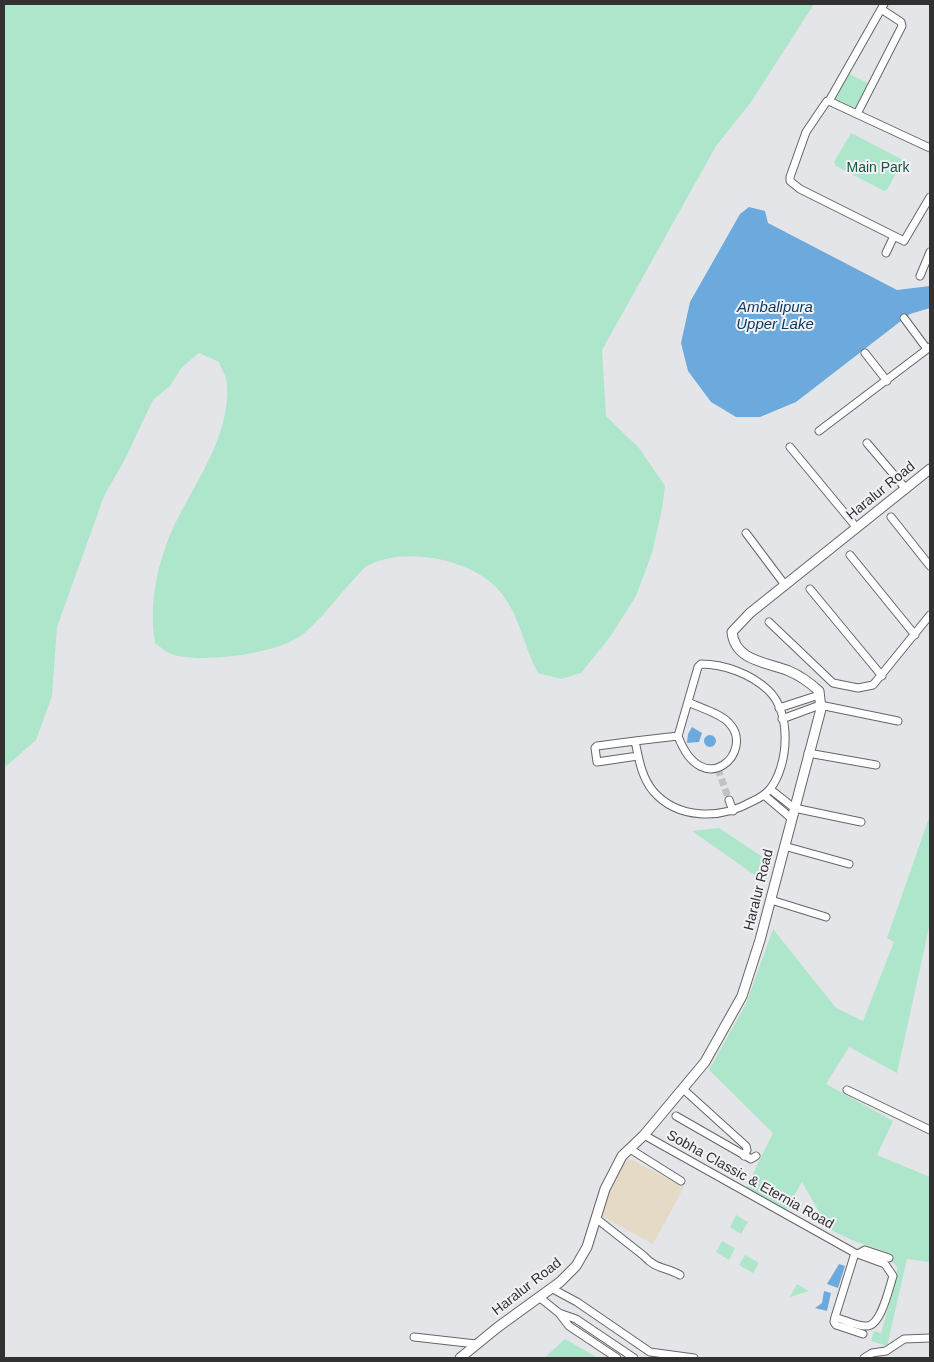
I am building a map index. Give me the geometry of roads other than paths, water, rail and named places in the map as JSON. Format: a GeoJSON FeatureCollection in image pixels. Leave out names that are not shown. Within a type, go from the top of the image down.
{"type":"FeatureCollection","features":[{"type":"Feature","properties":{"kind":"street"},"geometry":{"type":"LineString","coordinates":[[857,114],[902,26],[901,22],[883,6],[829,101],[825,103],[806,132],[790,173],[790,181],[800,189],[904,241],[907,240],[930,197]]}},
{"type":"Feature","properties":{"kind":"street"},"geometry":{"type":"LineString","coordinates":[[829,101],[930,148]]}},
{"type":"Feature","properties":{"kind":"street"},"geometry":{"type":"LineString","coordinates":[[886,253],[894,236]]}},
{"type":"Feature","properties":{"kind":"street"},"geometry":{"type":"LineString","coordinates":[[920,276],[930,252]]}},
{"type":"Feature","properties":{"kind":"street"},"geometry":{"type":"LineString","coordinates":[[819,431],[929,348],[904,318]]}},
{"type":"Feature","properties":{"kind":"street"},"geometry":{"type":"LineString","coordinates":[[865,353],[887,381]]}},
{"type":"Feature","properties":{"kind":"street"},"geometry":{"type":"LineString","coordinates":[[867,443],[906,489]]}},
{"type":"Feature","properties":{"kind":"street"},"geometry":{"type":"LineString","coordinates":[[790,448],[857,528]]}},
{"type":"Feature","properties":{"kind":"street","name":"Haralur Road"},"geometry":{"type":"LineString","coordinates":[[460,1358],[560,1282],[582,1257],[612,1173],[622,1156],[644,1135],[705,1062],[742,996],[771,900],[820,705],[819,690],[806,679],[743,655],[733,643],[732,632],[750,613],[930,469]]}},
{"type":"Feature","properties":{"kind":"street"},"geometry":{"type":"LineString","coordinates":[[891,517],[930,566]]}},
{"type":"Feature","properties":{"kind":"street"},"geometry":{"type":"LineString","coordinates":[[746,532],[785,585]]}},
{"type":"Feature","properties":{"kind":"street"},"geometry":{"type":"LineString","coordinates":[[850,555],[914,635]]}},
{"type":"Feature","properties":{"kind":"street"},"geometry":{"type":"LineString","coordinates":[[810,589],[882,676]]}},
{"type":"Feature","properties":{"kind":"street"},"geometry":{"type":"LineString","coordinates":[[769,622],[833,683],[858,688],[873,685],[882,676],[930,615]]}},
{"type":"Feature","properties":{"kind":"street"},"geometry":{"type":"LineString","coordinates":[[635,741],[645,779],[654,792],[670,804],[690,813],[713,815],[733,811],[764,795],[770,789],[783,762],[785,744],[779,708],[769,691],[751,678],[709,664],[701,664],[698,667],[678,736],[684,751],[698,766],[708,770],[718,768],[730,760],[735,751],[736,738],[734,729],[728,722],[688,702]]}},
{"type":"Feature","properties":{"kind":"street"},"geometry":{"type":"LineString","coordinates":[[779,708],[819,695]]}},
{"type":"Feature","properties":{"kind":"street"},"geometry":{"type":"LineString","coordinates":[[782,719],[820,705],[898,722]]}},
{"type":"Feature","properties":{"kind":"street"},"geometry":{"type":"LineString","coordinates":[[638,756],[597,762],[595,759],[595,748],[597,746],[678,736]]}},
{"type":"Feature","properties":{"kind":"street"},"geometry":{"type":"LineString","coordinates":[[808,753],[876,766]]}},
{"type":"Feature","properties":{"kind":"street"},"geometry":{"type":"LineString","coordinates":[[770,789],[794,808],[861,822]]}},
{"type":"Feature","properties":{"kind":"street"},"geometry":{"type":"LineString","coordinates":[[764,795],[792,818]]}},
{"type":"Feature","properties":{"kind":"street"},"geometry":{"type":"LineString","coordinates":[[729,800],[733,811]]}},
{"type":"Feature","properties":{"kind":"street"},"geometry":{"type":"LineString","coordinates":[[784,846],[849,864]]}},
{"type":"Feature","properties":{"kind":"street"},"geometry":{"type":"LineString","coordinates":[[771,900],[826,916]]}},
{"type":"Feature","properties":{"kind":"street"},"geometry":{"type":"LineString","coordinates":[[683,1088],[746,1146],[747,1150],[744,1156]]}},
{"type":"Feature","properties":{"kind":"street"},"geometry":{"type":"LineString","coordinates":[[847,1090],[930,1130]]}},
{"type":"Feature","properties":{"kind":"street"},"geometry":{"type":"LineString","coordinates":[[676,1116],[744,1156],[753,1160],[756,1156]]}},
{"type":"Feature","properties":{"kind":"street","name":"Sobha Classic & Eternia Road"},"geometry":{"type":"LineString","coordinates":[[644,1135],[844,1247],[886,1264],[892,1273],[881,1311],[875,1324],[869,1326],[835,1317]]}},
{"type":"Feature","properties":{"kind":"street"},"geometry":{"type":"LineString","coordinates":[[630,1149],[681,1181]]}},
{"type":"Feature","properties":{"kind":"street"},"geometry":{"type":"LineString","coordinates":[[597,1219],[644,1256],[650,1263],[660,1269],[668,1268],[680,1275]]}},
{"type":"Feature","properties":{"kind":"street"},"geometry":{"type":"LineString","coordinates":[[863,1334],[836,1325],[835,1317],[857,1253],[865,1250],[889,1258]]}},
{"type":"Feature","properties":{"kind":"street"},"geometry":{"type":"LineString","coordinates":[[551,1288],[577,1302],[650,1352],[694,1358]]}},
{"type":"Feature","properties":{"kind":"street"},"geometry":{"type":"LineString","coordinates":[[539,1297],[559,1313],[569,1326],[617,1358]]}},
{"type":"Feature","properties":{"kind":"street"},"geometry":{"type":"LineString","coordinates":[[559,1313],[576,1319],[634,1358]]}},
{"type":"Feature","properties":{"kind":"street"},"geometry":{"type":"LineString","coordinates":[[414,1337],[476,1344]]}},
{"type":"Feature","properties":{"kind":"street"},"geometry":{"type":"LineString","coordinates":[[864,1358],[868,1354],[886,1351],[904,1339],[930,1338]]}},
{"type":"Feature","properties":{"kind":"water","name":"Ambalipura Upper Lake"},"geometry":{"type":"Polygon","coordinates":[[[749,207],[765,211],[768,223],[897,290],[930,286],[930,308],[910,314],[796,402],[760,417],[736,417],[711,402],[688,371],[681,343],[690,302],[740,214],[749,207]]]}},
{"type":"Feature","properties":{"kind":"water"},"geometry":{"type":"Polygon","coordinates":[[[692,727],[702,733],[699,742],[687,743],[688,734],[692,727]]]}},
{"type":"Feature","properties":{"kind":"water"},"geometry":{"type":"Polygon","coordinates":[[[710,735],[716,741],[710,747],[704,741],[710,735]]]}},
{"type":"Feature","properties":{"kind":"water"},"geometry":{"type":"Polygon","coordinates":[[[839,1264],[845,1266],[838,1288],[827,1284],[839,1264]]]}},
{"type":"Feature","properties":{"kind":"water"},"geometry":{"type":"Polygon","coordinates":[[[824,1291],[831,1293],[827,1311],[815,1308],[822,1303],[824,1291]]]}},
{"type":"Feature","properties":{"kind":"tunnel"},"geometry":{"type":"LineString","coordinates":[[718,769],[729,800]]}},
{"type":"Feature","properties":{"kind":"park label","name":"Main Park"},"geometry":{"type":"Point","coordinates":[878,168]}}]}
